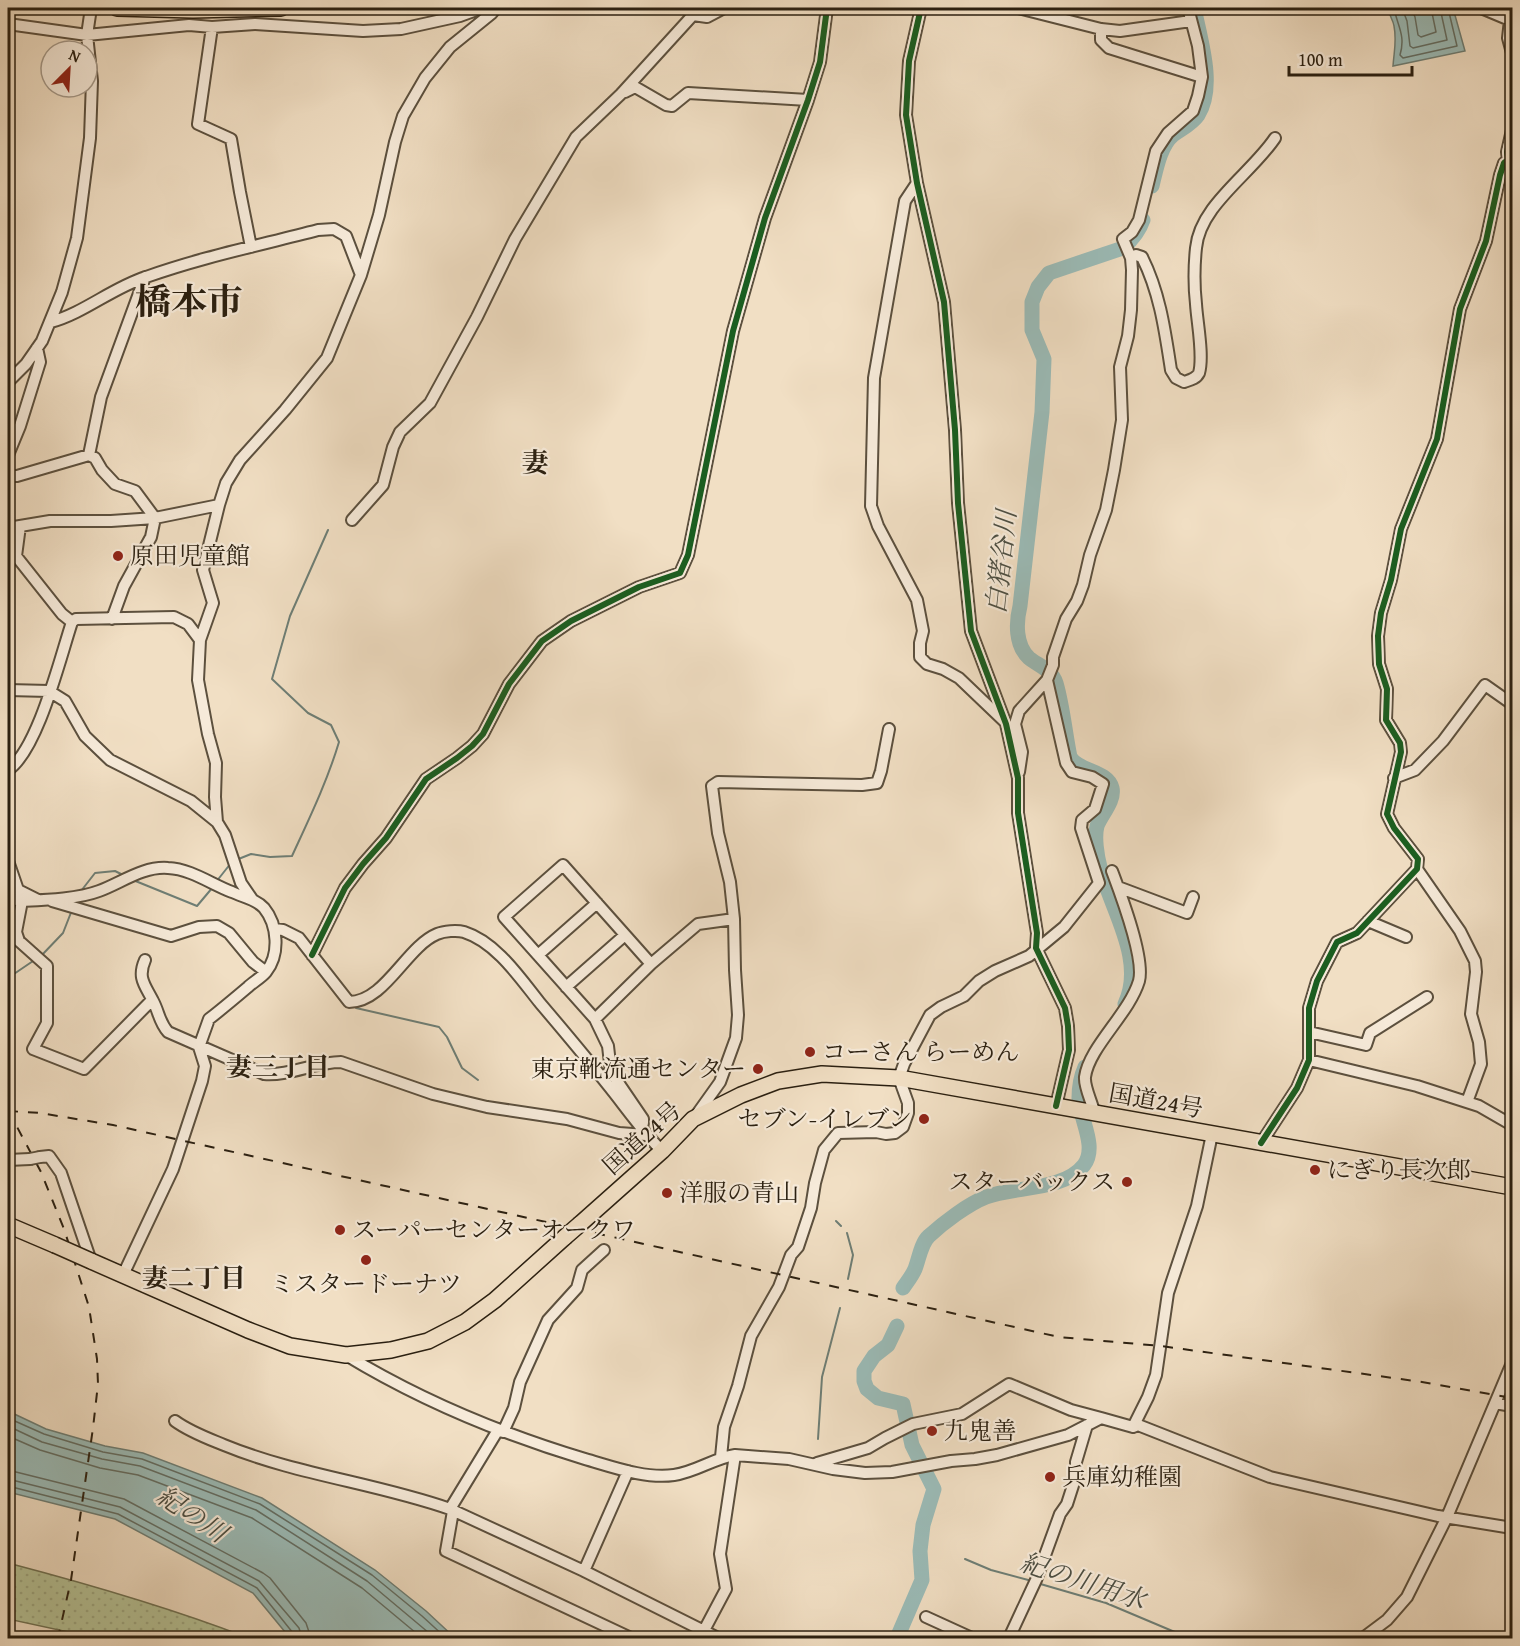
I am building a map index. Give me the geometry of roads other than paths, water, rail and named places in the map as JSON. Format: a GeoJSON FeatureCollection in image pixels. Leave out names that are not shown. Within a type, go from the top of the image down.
{"type":"FeatureCollection","features":[{"type":"Feature","properties":{"kind":"highway"},"geometry":{"type":"LineString","coordinates":[[117,8],[194,10],[281,8]]}},
{"type":"Feature","properties":{"kind":"highway","name":"国道24号"},"geometry":{"type":"LineString","coordinates":[[8,1225],[248,1330],[290,1346],[346,1355],[391,1350],[428,1341],[465,1322],[495,1300],[662,1151],[693,1119],[741,1095],[778,1081],[822,1074],[899,1078],[1512,1187]]}},
{"type":"Feature","properties":{"kind":"street"},"geometry":{"type":"LineString","coordinates":[[8,382],[26,364],[51,322],[77,238],[90,138],[92,81],[87,32],[91,8]]}},
{"type":"Feature","properties":{"kind":"street"},"geometry":{"type":"LineString","coordinates":[[352,520],[383,485],[393,447],[400,432],[430,403],[477,317],[515,239],[576,137],[621,94],[693,15],[707,17],[724,8]]}},
{"type":"Feature","properties":{"kind":"street"},"geometry":{"type":"LineString","coordinates":[[312,955],[345,888],[386,838],[426,779],[457,758],[483,734],[509,684],[542,641],[571,621],[600,606],[639,587],[680,573],[688,555],[733,331],[765,218],[820,62],[827,8]]}},
{"type":"Feature","properties":{"kind":"street"},"geometry":{"type":"LineString","coordinates":[[921,8],[909,61],[906,115],[917,183],[944,302],[954,418],[958,503],[971,631],[1006,724],[1018,778]]}},
{"type":"Feature","properties":{"kind":"street"},"geometry":{"type":"LineString","coordinates":[[1018,8],[1101,29],[1120,31],[1191,21]]}},
{"type":"Feature","properties":{"kind":"street"},"geometry":{"type":"LineString","coordinates":[[1103,878],[1081,828],[1082,820],[1095,809],[1103,784],[1092,777],[1072,772],[1066,763],[1049,675],[1066,619],[1083,585],[1090,555],[1106,510],[1114,470],[1122,420],[1120,367],[1128,336],[1131,310],[1132,270],[1128,249],[1123,239],[1132,232],[1139,220],[1156,151],[1168,133],[1193,111],[1202,77],[1188,8]]}},
{"type":"Feature","properties":{"kind":"street"},"geometry":{"type":"LineString","coordinates":[[1481,8],[1511,21],[1508,38],[1512,53]]}},
{"type":"Feature","properties":{"kind":"street"},"geometry":{"type":"LineString","coordinates":[[8,24],[87,32],[189,25],[212,27],[255,24],[363,31],[401,29],[490,9]]}},
{"type":"Feature","properties":{"kind":"street"},"geometry":{"type":"LineString","coordinates":[[217,822],[216,763],[198,680],[200,640],[213,603],[203,570],[226,483],[240,460],[327,358],[361,275],[379,215],[403,116],[425,78],[450,47],[490,9]]}},
{"type":"Feature","properties":{"kind":"street"},"geometry":{"type":"LineString","coordinates":[[212,27],[198,124],[231,139],[251,247]]}},
{"type":"Feature","properties":{"kind":"street"},"geometry":{"type":"LineString","coordinates":[[1101,29],[1101,40],[1109,48],[1202,77]]}},
{"type":"Feature","properties":{"kind":"street"},"geometry":{"type":"LineString","coordinates":[[621,94],[635,87],[666,105],[672,106],[687,93],[808,100]]}},
{"type":"Feature","properties":{"kind":"street"},"geometry":{"type":"LineString","coordinates":[[1261,1143],[1297,1088],[1309,1060],[1309,1008],[1317,981],[1337,942],[1357,933],[1417,869],[1418,859],[1386,814],[1401,752],[1400,743],[1386,720],[1387,689],[1379,664],[1378,636],[1381,613],[1391,580],[1401,529],[1437,439],[1460,309],[1486,241],[1500,175],[1504,164],[1510,160],[1507,152],[1512,130]]}},
{"type":"Feature","properties":{"kind":"street"},"geometry":{"type":"LineString","coordinates":[[1128,249],[1142,257],[1148,269],[1162,312],[1171,370],[1176,378],[1184,382],[1191,380],[1199,371],[1200,339],[1195,266],[1198,234],[1215,205],[1264,154],[1275,138]]}},
{"type":"Feature","properties":{"kind":"street"},"geometry":{"type":"LineString","coordinates":[[917,183],[904,201],[874,378],[871,506],[878,526],[917,600],[923,631],[920,657],[927,664],[943,669],[959,678],[1006,724]]}},
{"type":"Feature","properties":{"kind":"street"},"geometry":{"type":"LineString","coordinates":[[51,322],[66,318],[114,290],[145,277],[318,230],[334,229],[346,236],[361,275]]}},
{"type":"Feature","properties":{"kind":"street"},"geometry":{"type":"LineString","coordinates":[[89,455],[101,397],[145,277]]}},
{"type":"Feature","properties":{"kind":"street"},"geometry":{"type":"LineString","coordinates":[[8,454],[20,426],[40,362],[37,348]]}},
{"type":"Feature","properties":{"kind":"street"},"geometry":{"type":"LineString","coordinates":[[8,476],[17,476],[89,455],[95,458],[115,484],[135,491],[155,518],[151,537],[124,586],[112,619]]}},
{"type":"Feature","properties":{"kind":"street"},"geometry":{"type":"LineString","coordinates":[[8,528],[51,521],[155,518],[219,505]]}},
{"type":"Feature","properties":{"kind":"street"},"geometry":{"type":"LineString","coordinates":[[20,526],[16,556],[62,614],[72,622]]}},
{"type":"Feature","properties":{"kind":"street"},"geometry":{"type":"LineString","coordinates":[[8,774],[20,760],[34,735],[72,622],[76,619],[174,617],[188,624],[200,640]]}},
{"type":"Feature","properties":{"kind":"street"},"geometry":{"type":"LineString","coordinates":[[1049,675],[1019,711],[1016,724],[1022,752],[1018,778],[1018,813],[1037,933],[1036,948],[1065,1008],[1068,1026],[1069,1050],[1063,1107]]}},
{"type":"Feature","properties":{"kind":"street"},"geometry":{"type":"LineString","coordinates":[[1394,778],[1415,770],[1443,741],[1485,685],[1512,704]]}},
{"type":"Feature","properties":{"kind":"street"},"geometry":{"type":"LineString","coordinates":[[8,690],[50,691],[65,701],[85,736],[110,760],[191,801],[217,822],[225,835],[241,883],[252,899],[265,909],[277,940],[273,959],[266,972],[209,1019],[200,1047],[205,1066],[202,1081],[173,1169],[123,1275]]}},
{"type":"Feature","properties":{"kind":"street"},"geometry":{"type":"LineString","coordinates":[[693,1119],[720,1082],[736,1038],[738,1015],[730,882],[718,833],[712,786],[718,782],[877,783],[889,729]]}},
{"type":"Feature","properties":{"kind":"street"},"geometry":{"type":"LineString","coordinates":[[8,861],[18,890],[44,900],[171,936],[199,927],[217,926],[229,933],[253,962],[266,972]]}},
{"type":"Feature","properties":{"kind":"street"},"geometry":{"type":"LineString","coordinates":[[644,1133],[642,1119],[611,1072],[608,1046],[595,1019],[504,917],[563,865],[651,964]]}},
{"type":"Feature","properties":{"kind":"street"},"geometry":{"type":"LineString","coordinates":[[8,898],[22,902],[99,891],[130,876],[168,867],[198,876],[230,892],[252,899]]}},
{"type":"Feature","properties":{"kind":"street"},"geometry":{"type":"LineString","coordinates":[[1417,869],[1461,931],[1475,961],[1476,972],[1471,1014],[1479,1042],[1481,1064],[1467,1102]]}},
{"type":"Feature","properties":{"kind":"street"},"geometry":{"type":"LineString","coordinates":[[721,1457],[724,1427],[751,1336],[779,1287],[790,1255],[798,1247],[811,1208],[824,1150],[837,1133],[886,1134],[895,1133],[903,1127],[908,1113],[908,1103],[899,1078],[930,1016],[940,1007],[964,996],[979,981],[994,971],[1029,956],[1064,927],[1103,878],[1112,871],[1139,960],[1139,980],[1123,1013],[1093,1057],[1084,1078],[1094,1112]]}},
{"type":"Feature","properties":{"kind":"street"},"geometry":{"type":"LineString","coordinates":[[1118,887],[1187,913],[1193,897]]}},
{"type":"Feature","properties":{"kind":"street"},"geometry":{"type":"LineString","coordinates":[[22,902],[16,932],[19,941],[47,966],[47,1023],[33,1049],[84,1069],[153,1000]]}},
{"type":"Feature","properties":{"kind":"street"},"geometry":{"type":"LineString","coordinates":[[538,955],[597,903]]}},
{"type":"Feature","properties":{"kind":"street"},"geometry":{"type":"LineString","coordinates":[[595,1019],[651,964],[698,924],[734,919]]}},
{"type":"Feature","properties":{"kind":"street"},"geometry":{"type":"LineString","coordinates":[[1368,921],[1406,937]]}},
{"type":"Feature","properties":{"kind":"street"},"geometry":{"type":"LineString","coordinates":[[274,929],[283,930],[299,938],[349,1002],[357,1002],[382,986],[422,944],[437,934],[452,931],[464,932],[496,952],[517,974],[609,1085],[644,1133],[662,1151]]}},
{"type":"Feature","properties":{"kind":"street"},"geometry":{"type":"LineString","coordinates":[[567,987],[625,935]]}},
{"type":"Feature","properties":{"kind":"street"},"geometry":{"type":"LineString","coordinates":[[146,960],[141,969],[145,991],[153,1000],[160,1024],[168,1032],[264,1074],[341,1062],[433,1094],[487,1107],[567,1119],[619,1133],[644,1133]]}},
{"type":"Feature","properties":{"kind":"street"},"geometry":{"type":"LineString","coordinates":[[1309,1032],[1366,1045],[1370,1033],[1427,997]]}},
{"type":"Feature","properties":{"kind":"street"},"geometry":{"type":"LineString","coordinates":[[1309,1060],[1417,1086],[1467,1102],[1479,1106],[1512,1125]]}},
{"type":"Feature","properties":{"kind":"street"},"geometry":{"type":"LineString","coordinates":[[1133,1427],[1156,1375],[1168,1293],[1197,1206],[1212,1134]]}},
{"type":"Feature","properties":{"kind":"street"},"geometry":{"type":"LineString","coordinates":[[8,1160],[49,1156],[61,1173],[83,1233],[90,1261]]}},
{"type":"Feature","properties":{"kind":"street"},"geometry":{"type":"LineString","coordinates":[[604,1250],[582,1270],[577,1288],[548,1320],[520,1382],[514,1408],[451,1510],[446,1551],[632,1638]]}},
{"type":"Feature","properties":{"kind":"street"},"geometry":{"type":"LineString","coordinates":[[346,1355],[379,1375],[500,1431],[628,1472],[674,1475],[721,1457],[735,1455],[789,1459],[865,1473],[892,1472],[998,1455],[1051,1441],[1101,1418]]}},
{"type":"Feature","properties":{"kind":"street"},"geometry":{"type":"LineString","coordinates":[[1363,1638],[1387,1620],[1407,1597],[1447,1517],[1512,1364]]}},
{"type":"Feature","properties":{"kind":"street"},"geometry":{"type":"LineString","coordinates":[[814,1464],[868,1448],[907,1427],[962,1414],[1009,1384],[1071,1410],[1133,1427],[1138,1425],[1270,1477],[1447,1517],[1512,1528]]}},
{"type":"Feature","properties":{"kind":"street"},"geometry":{"type":"LineString","coordinates":[[1495,1403],[1512,1406]]}},
{"type":"Feature","properties":{"kind":"street"},"geometry":{"type":"LineString","coordinates":[[175,1421],[186,1429],[247,1455],[314,1474],[415,1497],[451,1510],[584,1571],[702,1634],[718,1638]]}},
{"type":"Feature","properties":{"kind":"street"},"geometry":{"type":"LineString","coordinates":[[1009,1638],[1035,1583],[1060,1514],[1067,1504],[1076,1476],[1076,1462],[1087,1425]]}},
{"type":"Feature","properties":{"kind":"street"},"geometry":{"type":"LineString","coordinates":[[702,1634],[726,1589],[720,1554],[735,1455]]}},
{"type":"Feature","properties":{"kind":"street"},"geometry":{"type":"LineString","coordinates":[[584,1571],[628,1472]]}},
{"type":"Feature","properties":{"kind":"street"},"geometry":{"type":"LineString","coordinates":[[926,1617],[970,1638]]}},
{"type":"Feature","properties":{"kind":"street"},"geometry":{"type":"LineString","coordinates":[[636,1638],[644,1638]]}},
{"type":"Feature","properties":{"kind":"water"},"geometry":{"type":"Polygon","coordinates":[[[1389,8],[1453,8],[1465,51],[1393,66],[1395,36],[1389,8]]]}},
{"type":"Feature","properties":{"kind":"water","name":"紀の川"},"geometry":{"type":"Polygon","coordinates":[[[8,1411],[46,1429],[105,1446],[143,1453],[262,1498],[375,1570],[455,1638],[290,1638],[253,1593],[115,1519],[8,1492],[8,1411]]]}},
{"type":"Feature","properties":{"kind":"waterway","name":"白猪谷川"},"geometry":{"type":"LineString","coordinates":[[1152,186],[1165,145],[1173,135],[1196,118],[1203,104],[1206,91],[1205,62],[1194,8]]}},
{"type":"Feature","properties":{"kind":"waterway","name":"白猪谷川"},"geometry":{"type":"LineString","coordinates":[[1125,1004],[1132,970],[1129,953],[1100,867],[1096,841],[1097,826],[1110,803],[1112,788],[1105,778],[1080,766],[1070,757],[1056,683],[1048,671],[1024,653],[1017,626],[1042,412],[1044,359],[1032,330],[1032,302],[1038,287],[1049,273],[1123,248],[1135,236],[1143,220]]}},
{"type":"Feature","properties":{"kind":"waterway"},"geometry":{"type":"LineString","coordinates":[[236,860],[251,854],[270,857],[292,856],[323,786],[339,742],[331,725],[308,713],[272,679],[290,616],[328,530]]}},
{"type":"Feature","properties":{"kind":"waterway"},"geometry":{"type":"LineString","coordinates":[[216,882],[231,863]]}},
{"type":"Feature","properties":{"kind":"waterway"},"geometry":{"type":"LineString","coordinates":[[81,891],[95,873],[115,871],[123,875]]}},
{"type":"Feature","properties":{"kind":"waterway"},"geometry":{"type":"LineString","coordinates":[[133,880],[197,906],[213,887]]}},
{"type":"Feature","properties":{"kind":"waterway"},"geometry":{"type":"LineString","coordinates":[[41,956],[63,933],[72,910]]}},
{"type":"Feature","properties":{"kind":"waterway"},"geometry":{"type":"LineString","coordinates":[[8,978],[36,959]]}},
{"type":"Feature","properties":{"kind":"waterway","name":"紀の川用水"},"geometry":{"type":"LineString","coordinates":[[356,1008],[439,1027],[447,1037],[462,1068],[478,1080]]}},
{"type":"Feature","properties":{"kind":"waterway","name":"白猪谷川"},"geometry":{"type":"LineString","coordinates":[[903,1288],[914,1272],[926,1239],[956,1214],[986,1197],[1052,1184],[1075,1173],[1084,1165],[1088,1157],[1089,1141],[1079,1098],[1080,1082],[1085,1067]]}},
{"type":"Feature","properties":{"kind":"waterway","name":"紀の川用水"},"geometry":{"type":"LineString","coordinates":[[836,1221],[841,1226]]}},
{"type":"Feature","properties":{"kind":"waterway","name":"紀の川用水"},"geometry":{"type":"LineString","coordinates":[[847,1233],[853,1255],[848,1279]]}},
{"type":"Feature","properties":{"kind":"waterway","name":"紀の川用水"},"geometry":{"type":"LineString","coordinates":[[818,1439],[822,1377],[840,1308]]}},
{"type":"Feature","properties":{"kind":"waterway","name":"白猪谷川"},"geometry":{"type":"LineString","coordinates":[[897,1326],[888,1345],[874,1356],[864,1371],[864,1381],[867,1389],[878,1398],[903,1404],[912,1445],[934,1489],[923,1525],[920,1551],[922,1580],[897,1638]]}},
{"type":"Feature","properties":{"kind":"waterway","name":"紀の川用水"},"geometry":{"type":"LineString","coordinates":[[965,1559],[991,1570],[1032,1581]]}},
{"type":"Feature","properties":{"kind":"waterway","name":"紀の川用水"},"geometry":{"type":"LineString","coordinates":[[1037,1583],[1106,1603],[1189,1638]]}},
{"type":"Feature","properties":{"kind":"railway"},"geometry":{"type":"LineString","coordinates":[[8,1110],[41,1172],[64,1229],[89,1307],[97,1359],[98,1384],[93,1428],[71,1580],[58,1638]]}},
{"type":"Feature","properties":{"kind":"railway"},"geometry":{"type":"LineString","coordinates":[[8,1111],[40,1113],[113,1125],[1059,1337],[1161,1346],[1422,1382],[1512,1398]]}},
{"type":"Feature","properties":{"kind":"place","name":"原田児童館"},"geometry":{"type":"Point","coordinates":[118,556]}},
{"type":"Feature","properties":{"kind":"place","name":"コーさん らーめん"},"geometry":{"type":"Point","coordinates":[810,1052]}},
{"type":"Feature","properties":{"kind":"place","name":"東京靴流通センター"},"geometry":{"type":"Point","coordinates":[758,1069]}},
{"type":"Feature","properties":{"kind":"place","name":"セブン-イレブン"},"geometry":{"type":"Point","coordinates":[924,1119]}},
{"type":"Feature","properties":{"kind":"place","name":"にぎり長次郎"},"geometry":{"type":"Point","coordinates":[1315,1170]}},
{"type":"Feature","properties":{"kind":"place","name":"スターバックス"},"geometry":{"type":"Point","coordinates":[1127,1182]}},
{"type":"Feature","properties":{"kind":"place","name":"洋服の青山"},"geometry":{"type":"Point","coordinates":[667,1193]}},
{"type":"Feature","properties":{"kind":"place","name":"スーパーセンターオークワ"},"geometry":{"type":"Point","coordinates":[340,1230]}},
{"type":"Feature","properties":{"kind":"place","name":"ミスタードーナツ"},"geometry":{"type":"Point","coordinates":[366,1260]}},
{"type":"Feature","properties":{"kind":"place","name":"九鬼善"},"geometry":{"type":"Point","coordinates":[932,1431]}},
{"type":"Feature","properties":{"kind":"place","name":"兵庫幼稚園"},"geometry":{"type":"Point","coordinates":[1050,1477]}},
{"type":"Feature","properties":{"kind":"district","name":"橋本市"},"geometry":{"type":"Point","coordinates":[189,301]}},
{"type":"Feature","properties":{"kind":"district","name":"妻"},"geometry":{"type":"Point","coordinates":[535,463]}},
{"type":"Feature","properties":{"kind":"district","name":"妻三丁目"},"geometry":{"type":"Point","coordinates":[278,1067]}},
{"type":"Feature","properties":{"kind":"district","name":"妻二丁目"},"geometry":{"type":"Point","coordinates":[194,1278]}}]}
